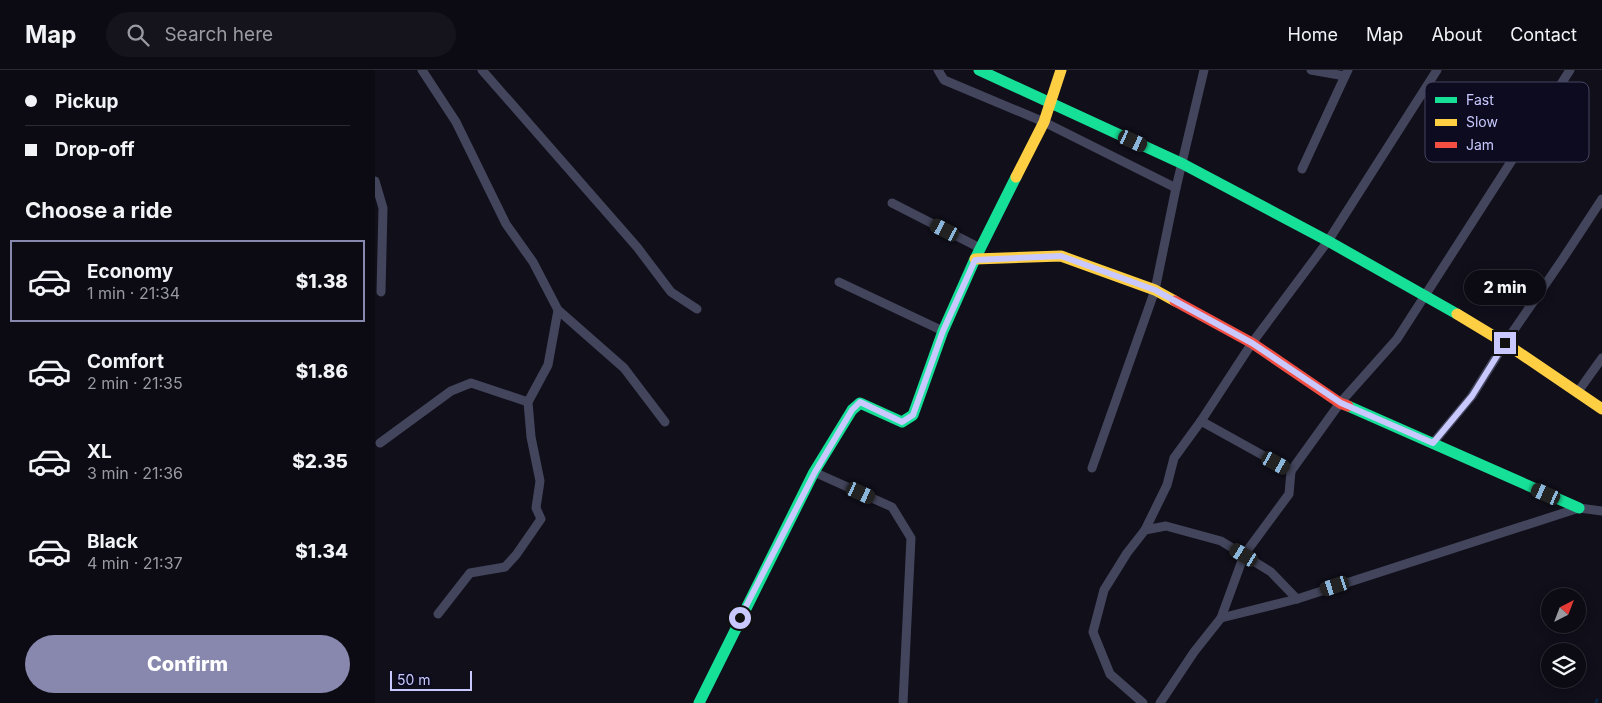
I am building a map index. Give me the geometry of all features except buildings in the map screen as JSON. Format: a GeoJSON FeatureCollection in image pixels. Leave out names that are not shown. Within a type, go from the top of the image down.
{"type":"FeatureCollection","features":[{"type":"Feature","properties":{"kind":"main road"},"geometry":{"type":"LineString","coordinates":[[979,70],[1183,164],[1328,241],[1425,295],[1505,343],[1602,409]]}},
{"type":"Feature","properties":{"kind":"main road"},"geometry":{"type":"LineString","coordinates":[[699,703],[815,472],[852,410],[860,402],[902,422],[913,415],[943,331],[980,248],[1043,122],[1061,70]]}},
{"type":"Feature","properties":{"kind":"main road"},"geometry":{"type":"LineString","coordinates":[[975,260],[1061,256],[1155,290],[1252,343],[1341,403],[1579,508]]}},
{"type":"Feature","properties":{"kind":"street"},"geometry":{"type":"LineString","coordinates":[[422,70],[455,122],[506,224],[533,262],[558,310],[624,368],[665,422]]}},
{"type":"Feature","properties":{"kind":"street"},"geometry":{"type":"LineString","coordinates":[[482,70],[637,246],[671,292],[697,309]]}},
{"type":"Feature","properties":{"kind":"street"},"geometry":{"type":"LineString","coordinates":[[938,70],[945,80],[1043,122],[1176,188]]}},
{"type":"Feature","properties":{"kind":"street"},"geometry":{"type":"LineString","coordinates":[[1092,468],[1155,290],[1176,188],[1205,70]]}},
{"type":"Feature","properties":{"kind":"street"},"geometry":{"type":"LineString","coordinates":[[1302,169],[1347,73],[1311,70]]}},
{"type":"Feature","properties":{"kind":"street"},"geometry":{"type":"LineString","coordinates":[[1429,82],[1437,70]]}},
{"type":"Feature","properties":{"kind":"street"},"geometry":{"type":"LineString","coordinates":[[1562,82],[1570,70]]}},
{"type":"Feature","properties":{"kind":"street"},"geometry":{"type":"LineString","coordinates":[[1143,703],[1110,674],[1093,632],[1104,590],[1127,553],[1145,530],[1167,485],[1174,458],[1201,421],[1252,343],[1328,241],[1425,89]]}},
{"type":"Feature","properties":{"kind":"street"},"geometry":{"type":"LineString","coordinates":[[1160,703],[1194,652],[1221,618],[1244,555],[1289,494],[1291,471],[1341,403],[1397,339],[1511,162]]}},
{"type":"Feature","properties":{"kind":"street"},"geometry":{"type":"LineString","coordinates":[[375,181],[383,208],[381,292]]}},
{"type":"Feature","properties":{"kind":"street"},"geometry":{"type":"LineString","coordinates":[[1433,443],[1472,396],[1505,343],[1602,199]]}},
{"type":"Feature","properties":{"kind":"street"},"geometry":{"type":"LineString","coordinates":[[892,203],[980,248]]}},
{"type":"Feature","properties":{"kind":"street"},"geometry":{"type":"LineString","coordinates":[[839,282],[943,331]]}},
{"type":"Feature","properties":{"kind":"street"},"geometry":{"type":"LineString","coordinates":[[438,614],[470,573],[505,567],[516,555],[541,519],[536,508],[540,481],[531,437],[528,402],[548,365],[558,310]]}},
{"type":"Feature","properties":{"kind":"street"},"geometry":{"type":"LineString","coordinates":[[1577,393],[1602,358]]}},
{"type":"Feature","properties":{"kind":"street"},"geometry":{"type":"LineString","coordinates":[[380,443],[451,391],[471,383],[528,402]]}},
{"type":"Feature","properties":{"kind":"street"},"geometry":{"type":"LineString","coordinates":[[1201,421],[1291,471]]}},
{"type":"Feature","properties":{"kind":"street"},"geometry":{"type":"LineString","coordinates":[[815,472],[892,507],[911,538],[903,703]]}},
{"type":"Feature","properties":{"kind":"street"},"geometry":{"type":"LineString","coordinates":[[1221,618],[1297,599],[1579,508],[1602,511]]}},
{"type":"Feature","properties":{"kind":"street"},"geometry":{"type":"LineString","coordinates":[[1145,530],[1166,526],[1221,541],[1271,572],[1297,599]]}},
{"type":"Feature","properties":{"kind":"traffic: fast"},"geometry":{"type":"LineString","coordinates":[[979,70],[1183,164],[1328,241],[1457,314]]}},
{"type":"Feature","properties":{"kind":"traffic: fast"},"geometry":{"type":"LineString","coordinates":[[699,703],[814,472],[852,410],[860,403],[902,422],[913,415],[943,331],[975,259],[1016,177]]}},
{"type":"Feature","properties":{"kind":"traffic: fast"},"geometry":{"type":"LineString","coordinates":[[1348,406],[1579,508]]}},
{"type":"Feature","properties":{"kind":"traffic: slow"},"geometry":{"type":"LineString","coordinates":[[1016,177],[1044,122],[1061,70]]}},
{"type":"Feature","properties":{"kind":"traffic: slow"},"geometry":{"type":"LineString","coordinates":[[975,259],[1061,256],[1155,290],[1175,301]]}},
{"type":"Feature","properties":{"kind":"traffic: slow"},"geometry":{"type":"LineString","coordinates":[[1457,314],[1505,343],[1602,409]]}},
{"type":"Feature","properties":{"kind":"traffic: jam"},"geometry":{"type":"LineString","coordinates":[[1175,301],[1252,343],[1340,403],[1348,406]]}},
{"type":"Feature","properties":{"kind":"route"},"geometry":{"type":"LineString","coordinates":[[740,618],[815,472],[852,410],[860,402],[902,422],[913,415],[943,331],[975,260],[1061,256],[1155,290],[1252,343],[1341,403],[1433,443],[1472,396],[1505,343]]}}]}
